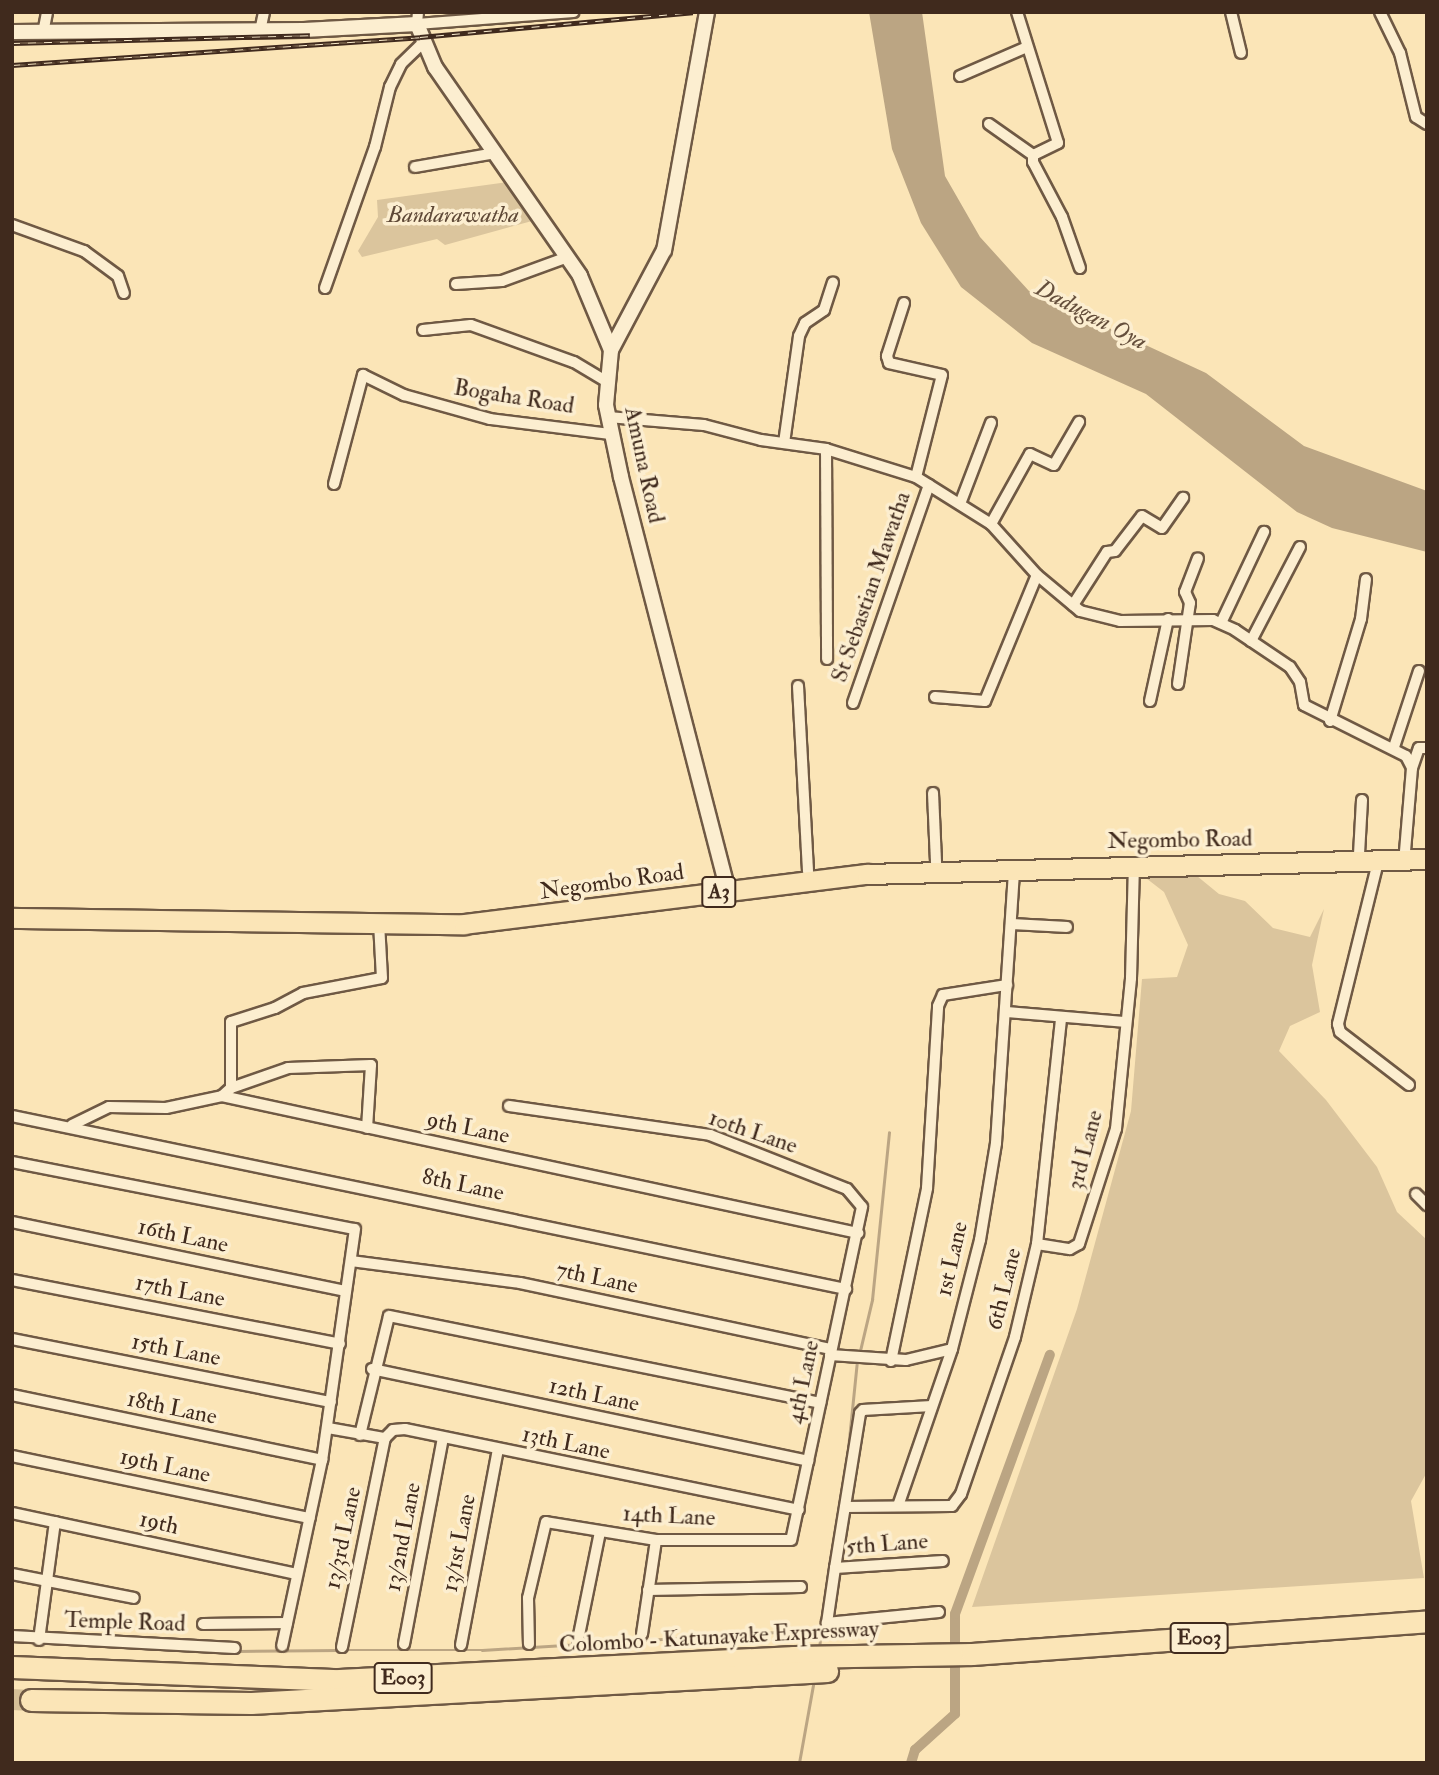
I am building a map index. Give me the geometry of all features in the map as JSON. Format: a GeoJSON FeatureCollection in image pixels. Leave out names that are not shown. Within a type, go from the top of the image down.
{"type":"FeatureCollection","features":[{"type":"Feature","properties":{"kind":"highway","name":"Negombo Road"},"geometry":{"type":"LineString","coordinates":[[12,918],[464,924],[564,915],[808,872],[936,863],[1427,850]]}},
{"type":"Feature","properties":{"kind":"highway","name":"Negombo Road"},"geometry":{"type":"LineString","coordinates":[[12,909],[466,915],[727,886],[855,875],[1134,864],[1378,862],[1427,859]]}},
{"type":"Feature","properties":{"kind":"highway","name":"Colombo - Katunayake Expressway"},"geometry":{"type":"LineString","coordinates":[[972,1660],[1427,1621]]}},
{"type":"Feature","properties":{"kind":"highway","name":"Colombo - Katunayake Expressway"},"geometry":{"type":"LineString","coordinates":[[12,1667],[339,1680],[972,1660],[1427,1634]]}},
{"type":"Feature","properties":{"kind":"highway","name":"Colombo - Katunayake Expressway"},"geometry":{"type":"LineString","coordinates":[[31,1700],[251,1703],[793,1665]]}},
{"type":"Feature","properties":{"kind":"street"},"geometry":{"type":"LineString","coordinates":[[44,28],[47,12]]}},
{"type":"Feature","properties":{"kind":"street"},"geometry":{"type":"LineString","coordinates":[[260,31],[264,12]]}},
{"type":"Feature","properties":{"kind":"street"},"geometry":{"type":"LineString","coordinates":[[12,32],[44,28],[260,31],[418,18],[574,12]]}},
{"type":"Feature","properties":{"kind":"street","name":"Amuna Road"},"geometry":{"type":"LineString","coordinates":[[707,12],[664,250],[611,350],[607,382],[611,434],[727,886]]}},
{"type":"Feature","properties":{"kind":"street"},"geometry":{"type":"LineString","coordinates":[[1017,12],[1058,143],[1034,155]]}},
{"type":"Feature","properties":{"kind":"street"},"geometry":{"type":"LineString","coordinates":[[1231,12],[1241,53]]}},
{"type":"Feature","properties":{"kind":"street"},"geometry":{"type":"LineString","coordinates":[[1380,12],[1400,53],[1416,117],[1427,124]]}},
{"type":"Feature","properties":{"kind":"street"},"geometry":{"type":"LineString","coordinates":[[418,18],[423,43],[580,276],[611,350]]}},
{"type":"Feature","properties":{"kind":"street"},"geometry":{"type":"LineString","coordinates":[[324,288],[375,147],[390,87],[401,64],[423,43]]}},
{"type":"Feature","properties":{"kind":"street"},"geometry":{"type":"LineString","coordinates":[[960,76],[1027,47]]}},
{"type":"Feature","properties":{"kind":"street"},"geometry":{"type":"LineString","coordinates":[[989,124],[1034,155],[1080,268]]}},
{"type":"Feature","properties":{"kind":"street"},"geometry":{"type":"LineString","coordinates":[[415,167],[495,153]]}},
{"type":"Feature","properties":{"kind":"street"},"geometry":{"type":"LineString","coordinates":[[12,225],[84,251],[118,276],[124,293]]}},
{"type":"Feature","properties":{"kind":"street"},"geometry":{"type":"LineString","coordinates":[[456,284],[502,281],[568,257]]}},
{"type":"Feature","properties":{"kind":"street"},"geometry":{"type":"LineString","coordinates":[[784,443],[799,336],[805,323],[824,310],[833,282]]}},
{"type":"Feature","properties":{"kind":"street"},"geometry":{"type":"LineString","coordinates":[[904,303],[887,356],[889,363],[942,375],[916,477]]}},
{"type":"Feature","properties":{"kind":"street"},"geometry":{"type":"LineString","coordinates":[[423,330],[471,325],[574,362],[607,382]]}},
{"type":"Feature","properties":{"kind":"street","name":"Bogaha Road"},"geometry":{"type":"LineString","coordinates":[[334,484],[363,375],[404,396],[466,413],[611,434]]}},
{"type":"Feature","properties":{"kind":"street"},"geometry":{"type":"LineString","coordinates":[[608,417],[656,418],[826,449],[916,477],[990,524],[1037,575],[1073,605],[1120,621],[1221,623],[1290,667],[1300,682],[1304,705],[1330,721],[1394,747],[1412,768]]}},
{"type":"Feature","properties":{"kind":"street"},"geometry":{"type":"LineString","coordinates":[[990,524],[1030,453],[1054,465],[1079,422]]}},
{"type":"Feature","properties":{"kind":"street"},"geometry":{"type":"LineString","coordinates":[[960,504],[990,423]]}},
{"type":"Feature","properties":{"kind":"street"},"geometry":{"type":"LineString","coordinates":[[826,449],[827,659]]}},
{"type":"Feature","properties":{"kind":"street","name":"St Sebastian Mawatha"},"geometry":{"type":"LineString","coordinates":[[853,703],[929,485]]}},
{"type":"Feature","properties":{"kind":"street"},"geometry":{"type":"LineString","coordinates":[[1073,605],[1107,552],[1115,551],[1142,516],[1162,528],[1183,498]]}},
{"type":"Feature","properties":{"kind":"street"},"geometry":{"type":"LineString","coordinates":[[1221,623],[1264,532]]}},
{"type":"Feature","properties":{"kind":"street"},"geometry":{"type":"LineString","coordinates":[[1251,641],[1300,547]]}},
{"type":"Feature","properties":{"kind":"street"},"geometry":{"type":"LineString","coordinates":[[1178,684],[1190,600],[1185,592],[1198,558]]}},
{"type":"Feature","properties":{"kind":"street"},"geometry":{"type":"LineString","coordinates":[[935,697],[985,701],[1037,575]]}},
{"type":"Feature","properties":{"kind":"street"},"geometry":{"type":"LineString","coordinates":[[1330,721],[1361,619],[1366,579]]}},
{"type":"Feature","properties":{"kind":"street"},"geometry":{"type":"LineString","coordinates":[[1150,701],[1168,620]]}},
{"type":"Feature","properties":{"kind":"street"},"geometry":{"type":"LineString","coordinates":[[1394,747],[1419,671]]}},
{"type":"Feature","properties":{"kind":"street"},"geometry":{"type":"LineString","coordinates":[[798,686],[808,872]]}},
{"type":"Feature","properties":{"kind":"street"},"geometry":{"type":"LineString","coordinates":[[1405,852],[1412,768],[1419,748],[1427,748]]}},
{"type":"Feature","properties":{"kind":"street"},"geometry":{"type":"LineString","coordinates":[[933,793],[936,863]]}},
{"type":"Feature","properties":{"kind":"street"},"geometry":{"type":"LineString","coordinates":[[1359,853],[1362,800]]}},
{"type":"Feature","properties":{"kind":"street"},"geometry":{"type":"LineString","coordinates":[[1378,862],[1338,1024],[1340,1032],[1409,1085]]}},
{"type":"Feature","properties":{"kind":"street"},"geometry":{"type":"LineString","coordinates":[[1006,1012],[1125,1022],[1131,978],[1134,864]]}},
{"type":"Feature","properties":{"kind":"street","name":"1st Lane"},"geometry":{"type":"LineString","coordinates":[[898,1506],[952,1349],[980,1240],[996,1143],[1012,924],[1013,869]]}},
{"type":"Feature","properties":{"kind":"street"},"geometry":{"type":"LineString","coordinates":[[231,1088],[231,1022],[275,1008],[303,993],[382,978],[379,923]]}},
{"type":"Feature","properties":{"kind":"street"},"geometry":{"type":"LineString","coordinates":[[1012,924],[1067,927]]}},
{"type":"Feature","properties":{"kind":"street"},"geometry":{"type":"LineString","coordinates":[[891,1361],[927,1188],[938,1006],[943,995],[1007,985]]}},
{"type":"Feature","properties":{"kind":"street","name":"6th Lane"},"geometry":{"type":"LineString","coordinates":[[898,1506],[951,1506],[961,1494],[1015,1337],[1037,1244],[1061,1018]]}},
{"type":"Feature","properties":{"kind":"street","name":"3rd Lane"},"geometry":{"type":"LineString","coordinates":[[1037,1244],[1070,1249],[1079,1244],[1116,1129],[1125,1022]]}},
{"type":"Feature","properties":{"kind":"street"},"geometry":{"type":"LineString","coordinates":[[222,1096],[231,1088],[288,1068],[371,1065],[367,1128]]}},
{"type":"Feature","properties":{"kind":"street","name":"9th Lane"},"geometry":{"type":"LineString","coordinates":[[72,1125],[109,1107],[166,1108],[222,1096],[858,1233]]}},
{"type":"Feature","properties":{"kind":"street","name":"10th Lane"},"geometry":{"type":"LineString","coordinates":[[509,1106],[710,1135],[847,1189],[862,1208],[858,1233]]}},
{"type":"Feature","properties":{"kind":"street"},"geometry":{"type":"LineString","coordinates":[[12,1116],[72,1125]]}},
{"type":"Feature","properties":{"kind":"street","name":"8th Lane"},"geometry":{"type":"LineString","coordinates":[[72,1125],[846,1289]]}},
{"type":"Feature","properties":{"kind":"street"},"geometry":{"type":"LineString","coordinates":[[12,1162],[355,1229],[323,1460],[282,1646]]}},
{"type":"Feature","properties":{"kind":"street"},"geometry":{"type":"LineString","coordinates":[[1416,1194],[1427,1205]]}},
{"type":"Feature","properties":{"kind":"street","name":"16th Lane"},"geometry":{"type":"LineString","coordinates":[[12,1222],[345,1290]]}},
{"type":"Feature","properties":{"kind":"street","name":"4th Lane"},"geometry":{"type":"LineString","coordinates":[[791,1540],[858,1233]]}},
{"type":"Feature","properties":{"kind":"street","name":"7th Lane"},"geometry":{"type":"LineString","coordinates":[[351,1261],[520,1283],[831,1352],[852,1359],[891,1361],[952,1349]]}},
{"type":"Feature","properties":{"kind":"street","name":"17th Lane"},"geometry":{"type":"LineString","coordinates":[[12,1280],[340,1344]]}},
{"type":"Feature","properties":{"kind":"street"},"geometry":{"type":"LineString","coordinates":[[360,1434],[372,1369],[389,1316],[820,1403]]}},
{"type":"Feature","properties":{"kind":"street","name":"15th Lane"},"geometry":{"type":"LineString","coordinates":[[12,1339],[331,1402]]}},
{"type":"Feature","properties":{"kind":"street","name":"12th Lane"},"geometry":{"type":"LineString","coordinates":[[372,1369],[808,1461]]}},
{"type":"Feature","properties":{"kind":"street","name":"18th Lane"},"geometry":{"type":"LineString","coordinates":[[12,1395],[323,1460]]}},
{"type":"Feature","properties":{"kind":"street"},"geometry":{"type":"LineString","coordinates":[[835,1569],[860,1413],[932,1406]]}},
{"type":"Feature","properties":{"kind":"street","name":"13th Lane"},"geometry":{"type":"LineString","coordinates":[[328,1428],[385,1438],[393,1430],[405,1429],[799,1510]]}},
{"type":"Feature","properties":{"kind":"street","name":"13/3rd Lane"},"geometry":{"type":"LineString","coordinates":[[342,1647],[385,1438]]}},
{"type":"Feature","properties":{"kind":"street","name":"13/2nd Lane"},"geometry":{"type":"LineString","coordinates":[[404,1644],[443,1438]]}},
{"type":"Feature","properties":{"kind":"street","name":"13/1st Lane"},"geometry":{"type":"LineString","coordinates":[[461,1645],[498,1450]]}},
{"type":"Feature","properties":{"kind":"street","name":"19th Lane"},"geometry":{"type":"LineString","coordinates":[[12,1456],[310,1518]]}},
{"type":"Feature","properties":{"kind":"street"},"geometry":{"type":"LineString","coordinates":[[845,1507],[898,1506]]}},
{"type":"Feature","properties":{"kind":"street","name":"19th"},"geometry":{"type":"LineString","coordinates":[[12,1513],[297,1574]]}},
{"type":"Feature","properties":{"kind":"street"},"geometry":{"type":"LineString","coordinates":[[39,1640],[49,1588],[45,1580],[55,1522]]}},
{"type":"Feature","properties":{"kind":"street","name":"14th Lane"},"geometry":{"type":"LineString","coordinates":[[529,1644],[528,1598],[546,1522],[656,1540],[791,1540]]}},
{"type":"Feature","properties":{"kind":"street"},"geometry":{"type":"LineString","coordinates":[[578,1640],[600,1532]]}},
{"type":"Feature","properties":{"kind":"street"},"geometry":{"type":"LineString","coordinates":[[642,1634],[656,1540]]}},
{"type":"Feature","properties":{"kind":"street","name":"5th Lane"},"geometry":{"type":"LineString","coordinates":[[939,1612],[827,1623],[835,1569],[943,1561]]}},
{"type":"Feature","properties":{"kind":"street"},"geometry":{"type":"LineString","coordinates":[[12,1574],[134,1598]]}},
{"type":"Feature","properties":{"kind":"street"},"geometry":{"type":"LineString","coordinates":[[648,1590],[801,1587]]}},
{"type":"Feature","properties":{"kind":"street"},"geometry":{"type":"LineString","coordinates":[[203,1624],[287,1623]]}},
{"type":"Feature","properties":{"kind":"street","name":"Temple Road"},"geometry":{"type":"LineString","coordinates":[[12,1636],[39,1640],[236,1647]]}},
{"type":"Feature","properties":{"kind":"green space","name":"Bandarawatha"},"geometry":{"type":"Polygon","coordinates":[[[508,182],[532,221],[445,245],[437,239],[362,257],[358,251],[378,217],[377,200],[508,182]]]}},
{"type":"Feature","properties":{"kind":"green space"},"geometry":{"type":"Polygon","coordinates":[[[1142,875],[1197,876],[1219,894],[1245,901],[1273,928],[1310,937],[1324,909],[1312,965],[1320,1012],[1290,1026],[1279,1051],[1326,1100],[1377,1167],[1397,1212],[1427,1240],[1427,1472],[1411,1501],[1424,1578],[972,1607],[1077,1309],[1131,1111],[1142,979],[1177,977],[1188,945],[1164,892],[1142,875]]]}},
{"type":"Feature","properties":{"kind":"shaded area"},"geometry":{"type":"Polygon","coordinates":[[[869,12],[922,12],[945,176],[980,237],[1029,291],[1206,373],[1304,446],[1427,491],[1427,552],[1332,528],[1297,512],[1146,394],[1032,343],[961,287],[921,223],[892,149],[869,12]]]}},
{"type":"Feature","properties":{"kind":"waterway"},"geometry":{"type":"LineString","coordinates":[[859,1355],[872,1300],[889,1133]]}},
{"type":"Feature","properties":{"kind":"waterway"},"geometry":{"type":"LineString","coordinates":[[911,1763],[915,1750],[955,1714],[955,1614],[1050,1355]]}},
{"type":"Feature","properties":{"kind":"waterway"},"geometry":{"type":"LineString","coordinates":[[847,1459],[857,1361]]}},
{"type":"Feature","properties":{"kind":"waterway"},"geometry":{"type":"LineString","coordinates":[[819,1649],[822,1621]]}},
{"type":"Feature","properties":{"kind":"waterway"},"geometry":{"type":"LineString","coordinates":[[346,1650],[482,1650],[821,1629]]}},
{"type":"Feature","properties":{"kind":"waterway"},"geometry":{"type":"LineString","coordinates":[[52,1643],[122,1647]]}},
{"type":"Feature","properties":{"kind":"waterway"},"geometry":{"type":"LineString","coordinates":[[237,1651],[339,1650]]}},
{"type":"Feature","properties":{"kind":"waterway"},"geometry":{"type":"LineString","coordinates":[[799,1763],[814,1680]]}},
{"type":"Feature","properties":{"kind":"tunnel"},"geometry":{"type":"LineString","coordinates":[[12,1699],[31,1700]]}},
{"type":"Feature","properties":{"kind":"railway"},"geometry":{"type":"LineString","coordinates":[[12,65],[420,37],[693,12]]}},
{"type":"Feature","properties":{"kind":"railway"},"geometry":{"type":"LineString","coordinates":[[12,43],[310,35]]}},
{"type":"Feature","properties":{"kind":"water label","name":"Dadugan Oya"},"geometry":{"type":"Point","coordinates":[1091,315]}}]}
